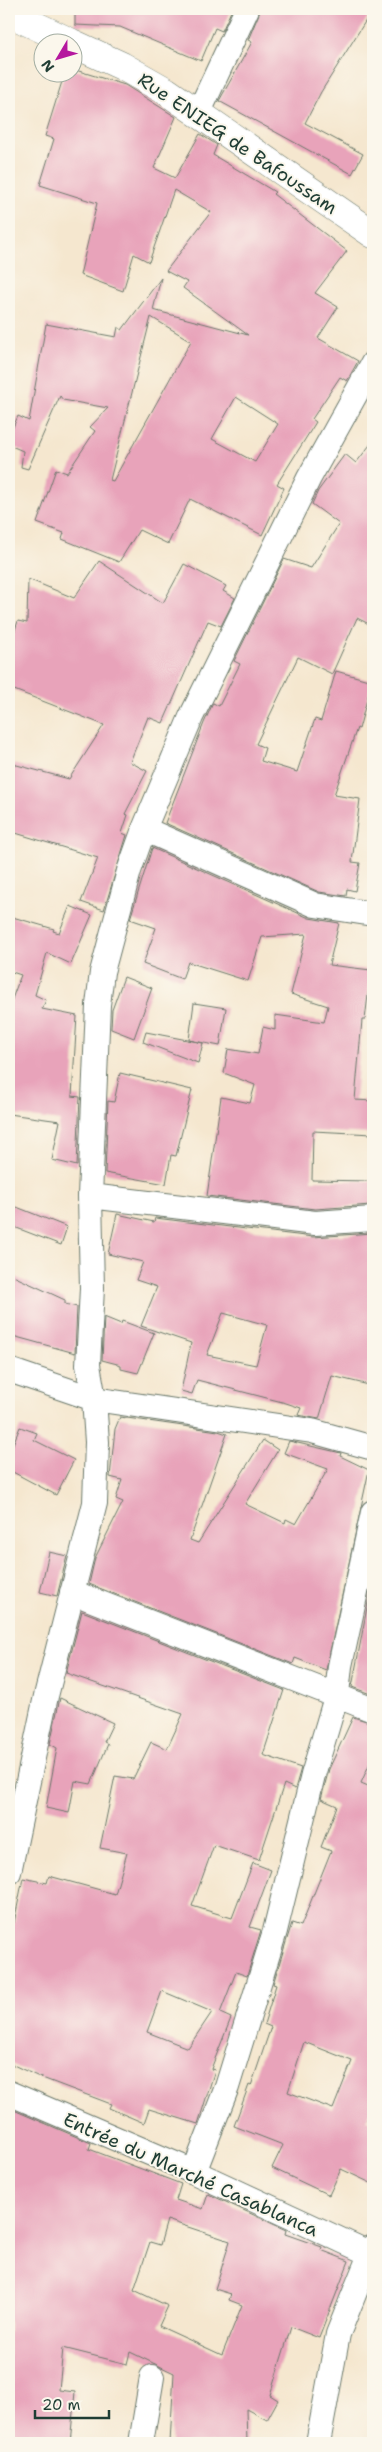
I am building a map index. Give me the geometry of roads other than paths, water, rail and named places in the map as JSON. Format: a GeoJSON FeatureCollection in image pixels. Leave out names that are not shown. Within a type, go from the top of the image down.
{"type":"FeatureCollection","features":[{"type":"Feature","properties":{"kind":"street"},"geometry":{"type":"LineString","coordinates":[[198,114],[247,9]]}},
{"type":"Feature","properties":{"kind":"street","name":"Rue ENIEG de Bafoussam"},"geometry":{"type":"LineString","coordinates":[[9,13],[49,32]]}},
{"type":"Feature","properties":{"kind":"street","name":"Rue ENIEG de Bafoussam"},"geometry":{"type":"LineString","coordinates":[[82,48],[122,66],[166,91],[373,234]]}},
{"type":"Feature","properties":{"kind":"street"},"geometry":{"type":"LineString","coordinates":[[9,1872],[46,1696],[95,1503],[97,1442],[94,1399],[88,1365],[92,1288],[90,1196],[98,1005],[102,972],[130,871],[144,829],[191,717],[309,478],[373,363]]}},
{"type":"Feature","properties":{"kind":"street"},"geometry":{"type":"LineString","coordinates":[[144,829],[316,905],[373,914]]}},
{"type":"Feature","properties":{"kind":"street"},"geometry":{"type":"LineString","coordinates":[[90,1196],[316,1223],[373,1219]]}},
{"type":"Feature","properties":{"kind":"street"},"geometry":{"type":"LineString","coordinates":[[9,1370],[94,1399],[312,1431],[373,1448]]}},
{"type":"Feature","properties":{"kind":"street"},"geometry":{"type":"LineString","coordinates":[[194,2172],[227,2088],[275,1931],[313,1775],[337,1694],[340,1666],[373,1512]]}},
{"type":"Feature","properties":{"kind":"street"},"geometry":{"type":"LineString","coordinates":[[72,1592],[337,1694],[373,1710]]}},
{"type":"Feature","properties":{"kind":"street","name":"Entrée du Marché Casablanca"},"geometry":{"type":"LineString","coordinates":[[9,2092],[372,2252]]}},
{"type":"Feature","properties":{"kind":"street"},"geometry":{"type":"LineString","coordinates":[[318,2443],[338,2334],[372,2252]]}},
{"type":"Feature","properties":{"kind":"street"},"geometry":{"type":"LineString","coordinates":[[141,2443],[152,2377]]}}]}
